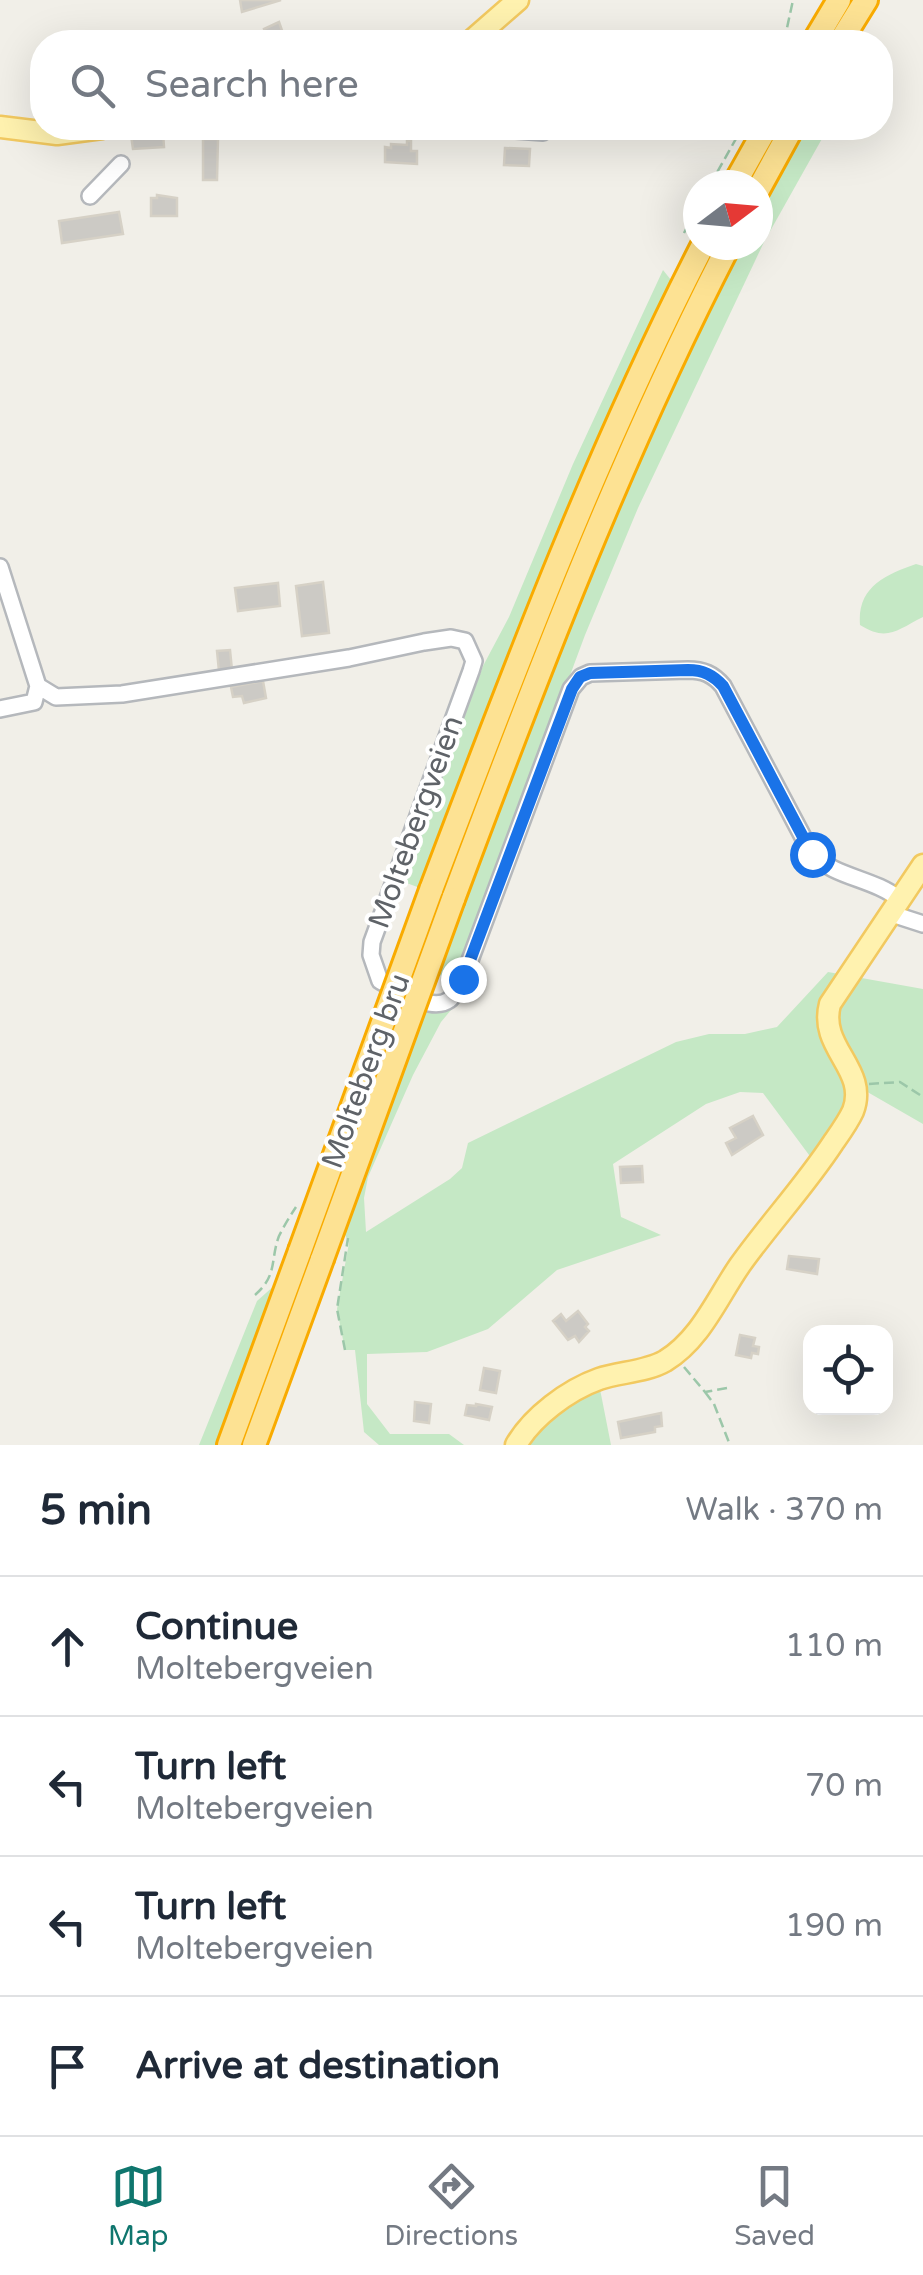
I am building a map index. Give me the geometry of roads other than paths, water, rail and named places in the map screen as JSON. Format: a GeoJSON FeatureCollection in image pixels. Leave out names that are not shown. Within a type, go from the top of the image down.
{"type":"FeatureCollection","features":[{"type":"Feature","properties":{"kind":"highway"},"geometry":{"type":"LineString","coordinates":[[821,30],[840,0]]}},
{"type":"Feature","properties":{"kind":"highway"},"geometry":{"type":"LineString","coordinates":[[847,30],[866,0]]}},
{"type":"Feature","properties":{"kind":"highway"},"geometry":{"type":"LineString","coordinates":[[742,170],[759,140]]}},
{"type":"Feature","properties":{"kind":"highway"},"geometry":{"type":"LineString","coordinates":[[769,170],[785,140]]}},
{"type":"Feature","properties":{"kind":"highway"},"geometry":{"type":"LineString","coordinates":[[442,895],[518,660],[685,260]]}},
{"type":"Feature","properties":{"kind":"highway"},"geometry":{"type":"LineString","coordinates":[[442,895],[604,509],[722,260]]}},
{"type":"Feature","properties":{"kind":"highway","name":"Molteberg bru"},"geometry":{"type":"LineString","coordinates":[[311,1255],[442,895]]}},
{"type":"Feature","properties":{"kind":"highway"},"geometry":{"type":"LineString","coordinates":[[229,1445],[311,1255]]}},
{"type":"Feature","properties":{"kind":"highway"},"geometry":{"type":"LineString","coordinates":[[254,1445],[311,1255]]}},
{"type":"Feature","properties":{"kind":"main road"},"geometry":{"type":"LineString","coordinates":[[484,30],[518,0]]}},
{"type":"Feature","properties":{"kind":"main road"},"geometry":{"type":"LineString","coordinates":[[0,127],[30,131]]}},
{"type":"Feature","properties":{"kind":"main road"},"geometry":{"type":"LineString","coordinates":[[516,1445],[528,1428],[580,1388],[659,1364],[674,1354],[705,1321],[738,1267],[818,1167],[853,1111],[856,1085],[833,1044],[827,1017],[836,992],[923,865]]}},
{"type":"Feature","properties":{"kind":"street"},"geometry":{"type":"LineString","coordinates":[[90,196],[121,164]]}},
{"type":"Feature","properties":{"kind":"street"},"geometry":{"type":"LineString","coordinates":[[0,567],[38,686],[34,702]]}},
{"type":"Feature","properties":{"kind":"street","name":"Moltebergveien"},"geometry":{"type":"LineString","coordinates":[[56,697],[122,694],[451,638],[465,641],[474,661],[372,942],[371,955],[380,981],[426,1002],[439,1004],[450,999],[463,979],[572,689],[580,677],[590,673],[700,670],[716,678],[812,854],[832,870],[879,886],[894,906]]}},
{"type":"Feature","properties":{"kind":"street"},"geometry":{"type":"LineString","coordinates":[[38,686],[56,697]]}},
{"type":"Feature","properties":{"kind":"street"},"geometry":{"type":"LineString","coordinates":[[0,709],[56,697]]}},
{"type":"Feature","properties":{"kind":"street"},"geometry":{"type":"LineString","coordinates":[[894,906],[923,924]]}}]}
